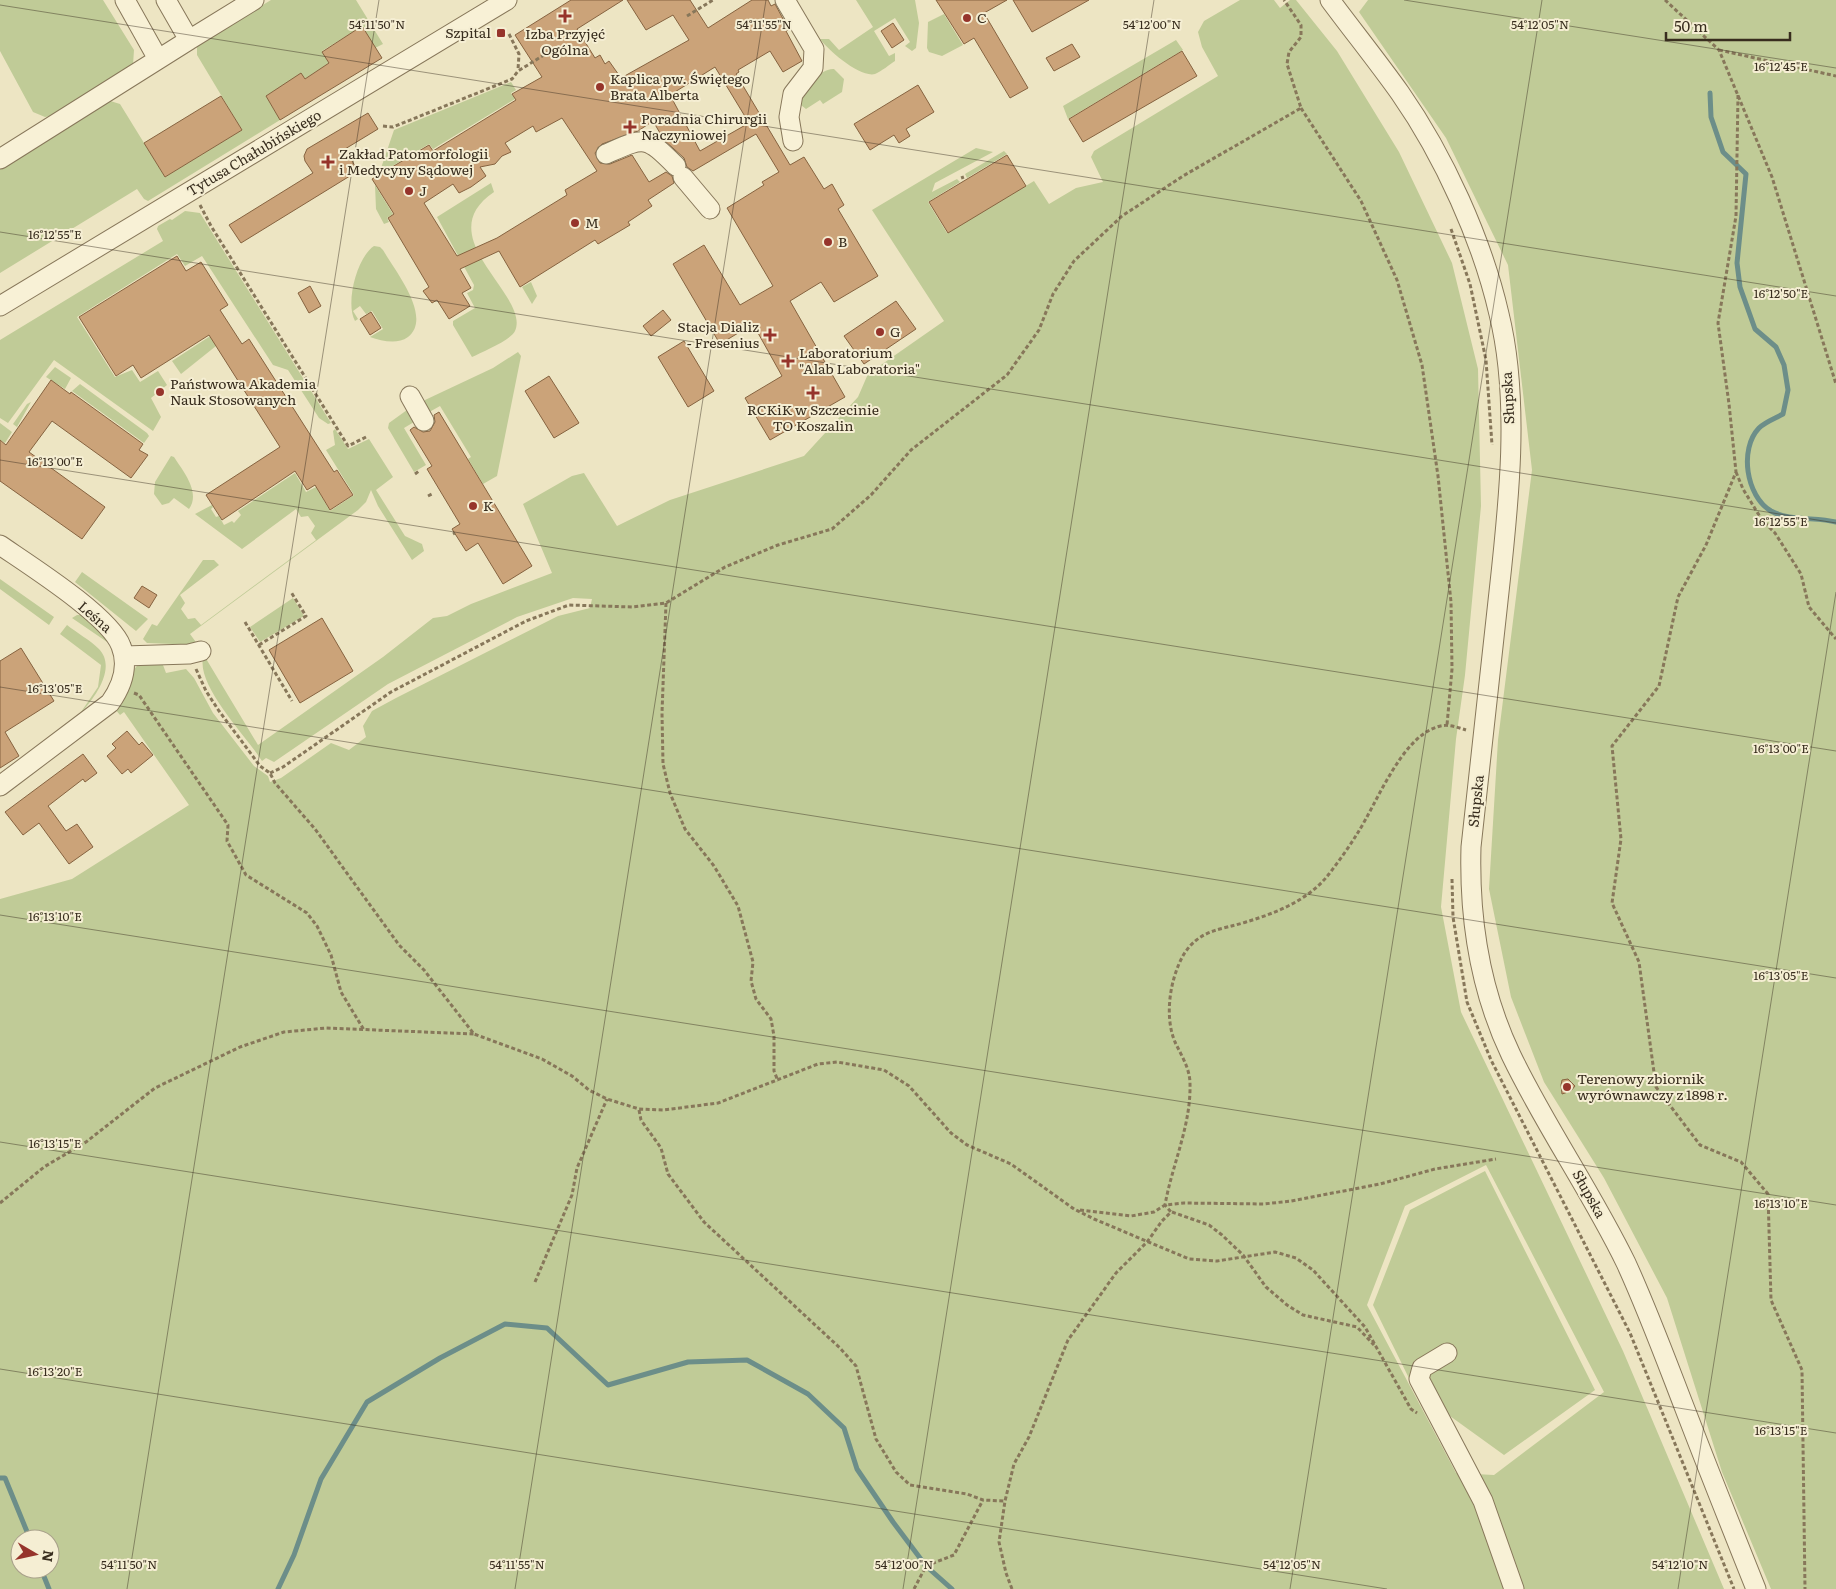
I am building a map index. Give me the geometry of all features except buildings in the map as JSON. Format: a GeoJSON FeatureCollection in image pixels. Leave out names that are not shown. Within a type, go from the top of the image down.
{"type":"FeatureCollection","features":[{"type":"Feature","properties":{"kind":"street"},"geometry":{"type":"LineString","coordinates":[[125,0],[158,59]]}},
{"type":"Feature","properties":{"kind":"street"},"geometry":{"type":"LineString","coordinates":[[166,0],[189,40]]}},
{"type":"Feature","properties":{"kind":"street"},"geometry":{"type":"LineString","coordinates":[[0,159],[254,0]]}},
{"type":"Feature","properties":{"kind":"street","name":"Tytusa Chałubińskiego"},"geometry":{"type":"LineString","coordinates":[[0,306],[507,0]]}},
{"type":"Feature","properties":{"kind":"street"},"geometry":{"type":"LineString","coordinates":[[785,0],[814,48],[813,68],[793,94],[791,100],[789,117],[793,141]]}},
{"type":"Feature","properties":{"kind":"street","name":"Słupska"},"geometry":{"type":"LineString","coordinates":[[1330,0],[1401,95],[1457,196],[1489,276],[1500,315],[1505,347],[1510,416],[1510,478],[1470,847],[1470,882],[1474,920],[1486,988],[1510,1053],[1540,1110],[1586,1186],[1625,1263],[1658,1337],[1756,1589]]}},
{"type":"Feature","properties":{"kind":"street"},"geometry":{"type":"LineString","coordinates":[[606,154],[636,141],[647,141],[679,172],[710,209]]}},
{"type":"Feature","properties":{"kind":"street"},"geometry":{"type":"LineString","coordinates":[[410,396],[424,421]]}},
{"type":"Feature","properties":{"kind":"street","name":"Leśna"},"geometry":{"type":"LineString","coordinates":[[0,545],[62,589],[108,625],[117,638],[124,656]]}},
{"type":"Feature","properties":{"kind":"street"},"geometry":{"type":"LineString","coordinates":[[0,786],[105,707],[121,685],[124,656],[195,653]]}},
{"type":"Feature","properties":{"kind":"street"},"geometry":{"type":"LineString","coordinates":[[1447,1353],[1422,1368],[1419,1379],[1483,1501],[1514,1589]]}},
{"type":"Feature","properties":{"kind":"path"},"geometry":{"type":"LineString","coordinates":[[687,16],[713,0]]}},
{"type":"Feature","properties":{"kind":"path"},"geometry":{"type":"LineString","coordinates":[[1284,0],[1301,25],[1301,36],[1289,52],[1287,64],[1301,108],[1361,201],[1398,280],[1422,365],[1438,476],[1451,602],[1452,669],[1447,724]]}},
{"type":"Feature","properties":{"kind":"path"},"geometry":{"type":"LineString","coordinates":[[1665,0],[1719,50],[1772,177],[1836,384]]}},
{"type":"Feature","properties":{"kind":"path"},"geometry":{"type":"LineString","coordinates":[[509,34],[519,54],[518,71]]}},
{"type":"Feature","properties":{"kind":"path"},"geometry":{"type":"LineString","coordinates":[[383,126],[393,127],[512,79],[518,71],[556,47]]}},
{"type":"Feature","properties":{"kind":"path"},"geometry":{"type":"LineString","coordinates":[[1719,50],[1836,76]]}},
{"type":"Feature","properties":{"kind":"path"},"geometry":{"type":"LineString","coordinates":[[1738,95],[1736,216],[1718,323],[1736,472],[1743,489],[1762,520],[1775,533],[1801,574],[1808,607],[1836,639]]}},
{"type":"Feature","properties":{"kind":"path"},"geometry":{"type":"LineString","coordinates":[[270,772],[283,767],[391,692],[526,621],[570,605],[632,608],[666,603],[725,567],[778,545],[832,529],[871,495],[911,450],[1007,375],[1039,330],[1053,294],[1074,261],[1122,216],[1183,176],[1301,108]]}},
{"type":"Feature","properties":{"kind":"path"},"geometry":{"type":"LineString","coordinates":[[198,200],[211,226],[348,446],[368,436]]}},
{"type":"Feature","properties":{"kind":"path"},"geometry":{"type":"LineString","coordinates":[[1450,224],[1470,284],[1486,360],[1492,449]]}},
{"type":"Feature","properties":{"kind":"path"},"geometry":{"type":"LineString","coordinates":[[1736,472],[1706,545],[1678,597],[1659,686],[1612,746],[1622,839],[1612,903],[1639,962],[1656,1087],[1700,1144],[1741,1162],[1768,1194],[1771,1300],[1802,1370],[1805,1589]]}},
{"type":"Feature","properties":{"kind":"path"},"geometry":{"type":"LineString","coordinates":[[259,645],[306,616],[292,592]]}},
{"type":"Feature","properties":{"kind":"path"},"geometry":{"type":"LineString","coordinates":[[666,603],[663,764],[670,793],[685,829],[714,866],[738,906],[753,962],[752,981],[756,999],[771,1019],[774,1036],[774,1071],[778,1081]]}},
{"type":"Feature","properties":{"kind":"path"},"geometry":{"type":"LineString","coordinates":[[245,622],[292,701]]}},
{"type":"Feature","properties":{"kind":"path"},"geometry":{"type":"LineString","coordinates":[[195,653],[206,691],[219,711],[260,766],[270,772],[275,783],[315,829],[399,945],[430,977],[474,1034]]}},
{"type":"Feature","properties":{"kind":"path"},"geometry":{"type":"LineString","coordinates":[[121,685],[139,695],[228,825],[227,841],[246,875],[307,913],[331,955],[341,992],[364,1030]]}},
{"type":"Feature","properties":{"kind":"path"},"geometry":{"type":"LineString","coordinates":[[1465,739],[1467,720]]}},
{"type":"Feature","properties":{"kind":"path"},"geometry":{"type":"LineString","coordinates":[[1165,1205],[1182,1142],[1189,1103],[1190,1082],[1185,1060],[1175,1041],[1168,1001],[1185,954],[1208,931],[1244,923],[1283,909],[1309,894],[1328,876],[1358,833],[1399,762],[1419,737],[1436,727],[1447,724],[1466,730]]}},
{"type":"Feature","properties":{"kind":"path"},"geometry":{"type":"LineString","coordinates":[[1452,877],[1453,917],[1467,1002],[1491,1060],[1630,1333],[1734,1589]]}},
{"type":"Feature","properties":{"kind":"path"},"geometry":{"type":"LineString","coordinates":[[0,1203],[44,1167],[86,1142],[155,1088],[240,1047],[284,1032],[326,1028],[474,1034],[542,1060],[572,1076],[590,1090],[607,1099],[639,1110],[664,1110],[718,1103],[818,1064],[837,1062],[884,1070],[909,1086],[951,1133],[967,1145],[1011,1164],[1074,1208],[1147,1242],[1188,1259],[1217,1261],[1243,1255],[1275,1252],[1296,1258],[1313,1270],[1365,1327],[1411,1408],[1426,1422],[1437,1414]]}},
{"type":"Feature","properties":{"kind":"path"},"geometry":{"type":"LineString","coordinates":[[535,1282],[572,1195],[577,1168],[607,1099]]}},
{"type":"Feature","properties":{"kind":"path"},"geometry":{"type":"LineString","coordinates":[[639,1110],[641,1120],[661,1148],[668,1174],[704,1222],[840,1348],[856,1366],[876,1439],[896,1472],[910,1485],[967,1494],[983,1500],[1005,1501]]}},
{"type":"Feature","properties":{"kind":"path"},"geometry":{"type":"LineString","coordinates":[[1074,1208],[1094,1213],[1131,1216],[1154,1212],[1165,1205],[1184,1203],[1264,1204],[1291,1201],[1380,1184],[1435,1169],[1496,1159]]}},
{"type":"Feature","properties":{"kind":"path"},"geometry":{"type":"LineString","coordinates":[[1165,1205],[1171,1212],[1209,1226],[1222,1235],[1243,1255],[1266,1287],[1287,1305],[1303,1315],[1357,1327],[1381,1353]]}},
{"type":"Feature","properties":{"kind":"path"},"geometry":{"type":"LineString","coordinates":[[1012,1589],[1006,1573],[999,1542],[1005,1501],[1014,1464],[1029,1437],[1068,1340],[1116,1273],[1147,1242],[1171,1212]]}},
{"type":"Feature","properties":{"kind":"path"},"geometry":{"type":"LineString","coordinates":[[914,1589],[926,1566],[954,1555],[983,1500]]}},
{"type":"Feature","properties":{"kind":"green space"},"geometry":{"type":"Polygon","coordinates":[[[0,0],[103,0],[134,50],[133,65],[51,116],[45,117],[33,112],[0,51],[0,0]]]}},
{"type":"Feature","properties":{"kind":"green space"},"geometry":{"type":"Polygon","coordinates":[[[271,0],[356,0],[383,44],[375,48],[361,27],[322,51],[329,63],[305,79],[301,74],[266,96],[280,120],[148,201],[144,199],[137,189],[0,273],[0,164],[107,100],[120,104],[165,177],[242,130],[197,55],[197,45],[271,0]]]}},
{"type":"Feature","properties":{"kind":"green space"},"geometry":{"type":"Polygon","coordinates":[[[856,0],[915,0],[919,23],[916,48],[912,51],[905,46],[910,42],[895,18],[874,31],[889,56],[895,53],[895,61],[883,70],[875,74],[861,72],[837,56],[820,39],[829,39],[839,50],[873,27],[856,0]]]}},
{"type":"Feature","properties":{"kind":"green space"},"geometry":{"type":"Polygon","coordinates":[[[1240,0],[1274,0],[1280,8],[1290,0],[1296,0],[1337,51],[1399,152],[1452,263],[1478,369],[1481,506],[1465,675],[1456,739],[1441,907],[1461,1012],[1623,1351],[1724,1589],[0,1589],[0,899],[72,879],[189,805],[124,712],[120,715],[115,709],[127,692],[136,667],[146,663],[157,663],[163,665],[166,673],[186,669],[194,678],[213,713],[254,766],[268,776],[270,782],[281,778],[331,743],[349,750],[366,737],[363,726],[372,711],[558,616],[590,608],[592,599],[573,598],[517,617],[388,684],[274,762],[266,758],[262,761],[215,697],[203,670],[203,658],[205,657],[258,745],[383,657],[433,618],[447,616],[471,604],[552,573],[523,504],[572,476],[584,473],[617,526],[670,500],[804,456],[858,397],[868,374],[944,321],[872,210],[976,148],[993,152],[935,183],[932,192],[957,179],[960,182],[928,202],[947,233],[1034,181],[1049,204],[1076,188],[1103,182],[1091,157],[1094,151],[1218,76],[1202,47],[1198,32],[1204,21],[1240,0]],[[1486,1165],[1405,1206],[1367,1305],[1456,1473],[1494,1475],[1604,1392],[1486,1165]]]}},
{"type":"Feature","properties":{"kind":"green space"},"geometry":{"type":"Polygon","coordinates":[[[1368,0],[1836,0],[1836,1589],[1771,1589],[1722,1472],[1667,1298],[1604,1178],[1544,1082],[1511,997],[1489,889],[1498,740],[1532,470],[1508,265],[1446,138],[1359,12],[1368,0]]]}},
{"type":"Feature","properties":{"kind":"green space"},"geometry":{"type":"Polygon","coordinates":[[[944,14],[963,45],[942,56],[929,52],[927,48],[928,22],[944,14]]]}},
{"type":"Feature","properties":{"kind":"green space"},"geometry":{"type":"Polygon","coordinates":[[[1176,40],[1183,50],[1068,119],[1063,106],[1176,40]]]}},
{"type":"Feature","properties":{"kind":"green space"},"geometry":{"type":"Polygon","coordinates":[[[834,69],[844,79],[842,92],[823,104],[820,100],[806,109],[797,102],[803,92],[818,76],[823,72],[834,69]]]}},
{"type":"Feature","properties":{"kind":"green space"},"geometry":{"type":"Polygon","coordinates":[[[511,82],[516,90],[511,93],[515,99],[433,149],[429,144],[379,174],[394,130],[511,82]]]}},
{"type":"Feature","properties":{"kind":"green space"},"geometry":{"type":"Polygon","coordinates":[[[1004,151],[1007,154],[967,178],[965,174],[1004,151]]]}},
{"type":"Feature","properties":{"kind":"green space"},"geometry":{"type":"Polygon","coordinates":[[[491,183],[494,192],[476,209],[471,228],[475,246],[485,265],[509,300],[516,317],[515,331],[502,342],[472,357],[453,325],[453,321],[475,308],[467,293],[473,290],[474,285],[437,217],[491,183]]]}},
{"type":"Feature","properties":{"kind":"green space"},"geometry":{"type":"Polygon","coordinates":[[[375,185],[393,214],[387,218],[389,222],[384,224],[376,209],[375,185]]]}},
{"type":"Feature","properties":{"kind":"green space"},"geometry":{"type":"Polygon","coordinates":[[[185,211],[200,213],[331,423],[328,424],[319,418],[288,370],[273,365],[202,256],[185,266],[177,254],[77,317],[115,377],[132,370],[140,382],[158,371],[167,385],[151,398],[161,417],[153,431],[54,360],[8,423],[0,418],[0,340],[163,241],[157,229],[158,226],[170,219],[172,220],[185,211]]]}},
{"type":"Feature","properties":{"kind":"green space"},"geometry":{"type":"Polygon","coordinates":[[[374,246],[380,247],[383,250],[403,281],[414,306],[415,328],[408,337],[399,341],[384,341],[370,337],[383,329],[372,311],[366,314],[360,306],[353,311],[358,319],[355,321],[352,313],[351,303],[354,281],[362,260],[374,246]]]}},
{"type":"Feature","properties":{"kind":"green space"},"geometry":{"type":"Polygon","coordinates":[[[531,282],[537,296],[532,304],[522,287],[531,282]]]}},
{"type":"Feature","properties":{"kind":"green space"},"geometry":{"type":"Polygon","coordinates":[[[221,329],[226,338],[181,374],[172,361],[221,329]]]}},
{"type":"Feature","properties":{"kind":"green space"},"geometry":{"type":"Polygon","coordinates":[[[518,352],[521,356],[497,476],[483,484],[468,459],[471,457],[440,406],[424,415],[421,407],[425,400],[493,368],[518,352]]]}},
{"type":"Feature","properties":{"kind":"green space"},"geometry":{"type":"Polygon","coordinates":[[[55,367],[71,378],[65,389],[46,377],[55,367]]]}},
{"type":"Feature","properties":{"kind":"green space"},"geometry":{"type":"Polygon","coordinates":[[[80,384],[147,433],[149,436],[144,443],[72,391],[80,384]]]}},
{"type":"Feature","properties":{"kind":"green space"},"geometry":{"type":"Polygon","coordinates":[[[31,402],[17,427],[13,424],[27,404],[31,402]]]}},
{"type":"Feature","properties":{"kind":"green space"},"geometry":{"type":"Polygon","coordinates":[[[407,410],[419,419],[404,428],[426,465],[414,472],[388,428],[389,423],[407,410]]]}},
{"type":"Feature","properties":{"kind":"green space"},"geometry":{"type":"Polygon","coordinates":[[[0,423],[12,432],[5,443],[0,440],[0,423]]]}},
{"type":"Feature","properties":{"kind":"green space"},"geometry":{"type":"Polygon","coordinates":[[[335,429],[348,449],[369,439],[393,477],[376,490],[405,536],[422,544],[424,551],[412,560],[378,506],[371,490],[366,502],[358,510],[190,634],[198,645],[147,643],[143,639],[152,624],[157,626],[203,560],[214,560],[219,565],[180,595],[185,603],[181,609],[188,619],[195,618],[201,625],[316,540],[311,533],[315,526],[308,516],[301,517],[296,509],[242,549],[195,514],[212,505],[211,509],[216,517],[219,516],[224,525],[232,521],[234,523],[241,515],[238,511],[295,473],[306,492],[316,487],[330,511],[354,495],[326,450],[335,445],[333,431],[335,429]]]}},
{"type":"Feature","properties":{"kind":"green space"},"geometry":{"type":"Polygon","coordinates":[[[171,456],[174,457],[182,469],[192,489],[193,496],[189,509],[174,498],[169,503],[162,505],[154,494],[155,482],[171,456]]]}},
{"type":"Feature","properties":{"kind":"green space"},"geometry":{"type":"Polygon","coordinates":[[[82,572],[148,619],[136,631],[75,582],[82,572]]]}},
{"type":"Feature","properties":{"kind":"green space"},"geometry":{"type":"Polygon","coordinates":[[[0,579],[54,617],[49,625],[0,589],[0,579]]]}},
{"type":"Feature","properties":{"kind":"green space"},"geometry":{"type":"Polygon","coordinates":[[[293,598],[304,616],[260,642],[250,627],[293,598]]]}},
{"type":"Feature","properties":{"kind":"green space"},"geometry":{"type":"Polygon","coordinates":[[[77,615],[84,615],[109,635],[110,644],[72,618],[77,615]]]}},
{"type":"Feature","properties":{"kind":"green space"},"geometry":{"type":"Polygon","coordinates":[[[67,625],[99,649],[104,657],[106,666],[101,684],[79,715],[98,687],[101,665],[60,634],[67,625]]]}},
{"type":"Feature","properties":{"kind":"green space"},"geometry":{"type":"Polygon","coordinates":[[[1485,1171],[1595,1390],[1504,1455],[1443,1411],[1428,1417],[1373,1305],[1410,1210],[1485,1171]]]}},
{"type":"Feature","properties":{"kind":"waterway"},"geometry":{"type":"LineString","coordinates":[[1710,93],[1711,117],[1723,152],[1746,174],[1737,263],[1740,287],[1755,329],[1776,347],[1784,365],[1788,390],[1783,414],[1761,426],[1753,437],[1747,460],[1751,484],[1762,504],[1771,511],[1794,518],[1836,522]]}},
{"type":"Feature","properties":{"kind":"waterway"},"geometry":{"type":"LineString","coordinates":[[278,1589],[294,1555],[321,1479],[367,1402],[440,1358],[505,1324],[547,1328],[608,1385],[688,1362],[747,1360],[808,1394],[844,1428],[857,1469],[926,1566],[952,1589]]}},
{"type":"Feature","properties":{"kind":"waterway"},"geometry":{"type":"LineString","coordinates":[[0,1478],[5,1478],[26,1529]]}},
{"type":"Feature","properties":{"kind":"waterway"},"geometry":{"type":"LineString","coordinates":[[45,1579],[49,1589]]}},
{"type":"Feature","properties":{"kind":"place","name":"Izba Przyjęć Ogólna"},"geometry":{"type":"Point","coordinates":[565,16]}},
{"type":"Feature","properties":{"kind":"place","name":"C"},"geometry":{"type":"Point","coordinates":[967,18]}},
{"type":"Feature","properties":{"kind":"place","name":"Szpital"},"geometry":{"type":"Point","coordinates":[501,33]}},
{"type":"Feature","properties":{"kind":"place","name":"Kaplica pw. Świętego Brata Alberta"},"geometry":{"type":"Point","coordinates":[600,87]}},
{"type":"Feature","properties":{"kind":"place","name":"Poradnia Chirurgii Naczyniowej"},"geometry":{"type":"Point","coordinates":[630,127]}},
{"type":"Feature","properties":{"kind":"place","name":"Zakład Patomorfologii i Medycyny Sądowej"},"geometry":{"type":"Point","coordinates":[328,162]}},
{"type":"Feature","properties":{"kind":"place","name":"J"},"geometry":{"type":"Point","coordinates":[409,191]}},
{"type":"Feature","properties":{"kind":"place","name":"M"},"geometry":{"type":"Point","coordinates":[575,223]}},
{"type":"Feature","properties":{"kind":"place","name":"B"},"geometry":{"type":"Point","coordinates":[828,242]}},
{"type":"Feature","properties":{"kind":"place","name":"G"},"geometry":{"type":"Point","coordinates":[880,332]}},
{"type":"Feature","properties":{"kind":"place","name":"Stacja Dializ - Fresenius"},"geometry":{"type":"Point","coordinates":[770,335]}},
{"type":"Feature","properties":{"kind":"place","name":"Laboratorium \"Alab Laboratoria\""},"geometry":{"type":"Point","coordinates":[788,361]}},
{"type":"Feature","properties":{"kind":"place","name":"Państwowa Akademia Nauk Stosowanych"},"geometry":{"type":"Point","coordinates":[160,392]}},
{"type":"Feature","properties":{"kind":"place","name":"RCKiK w Szczecinie TO Koszalin"},"geometry":{"type":"Point","coordinates":[813,393]}},
{"type":"Feature","properties":{"kind":"place","name":"K"},"geometry":{"type":"Point","coordinates":[473,506]}},
{"type":"Feature","properties":{"kind":"place","name":"Terenowy zbiornik wyrównawczy z 1898 r."},"geometry":{"type":"Point","coordinates":[1567,1087]}}]}
